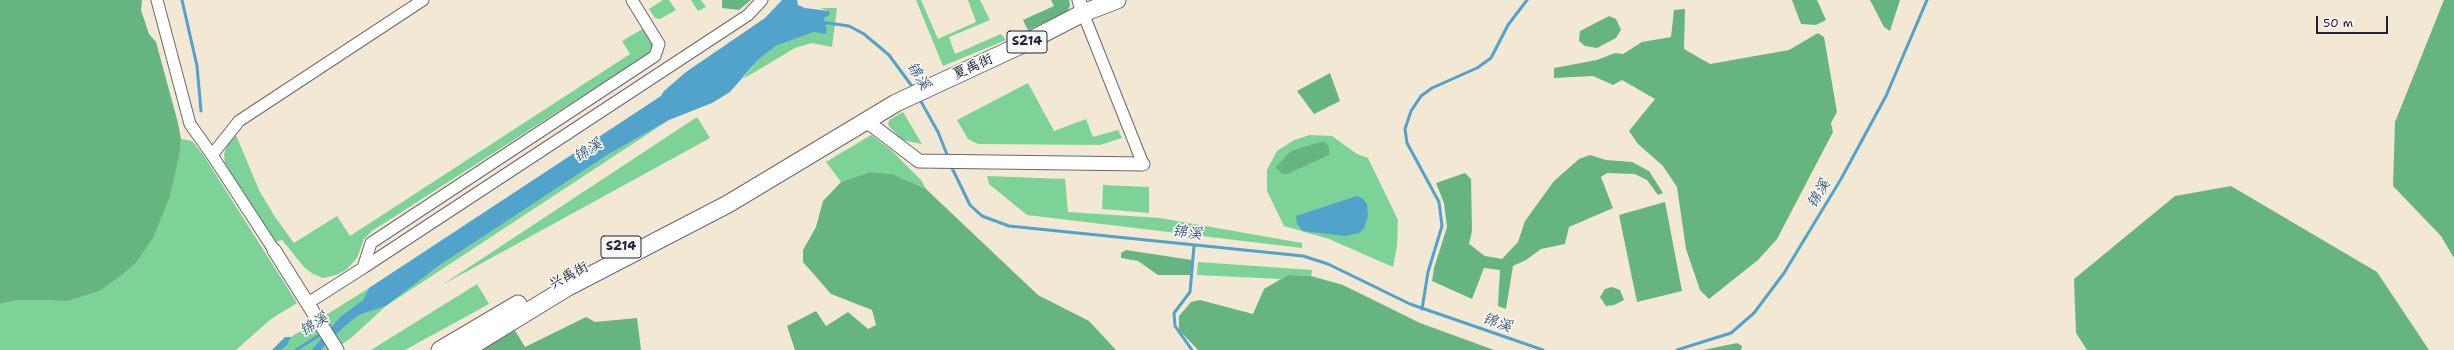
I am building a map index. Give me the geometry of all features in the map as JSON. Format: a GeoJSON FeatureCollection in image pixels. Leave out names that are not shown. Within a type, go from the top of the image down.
{"type":"FeatureCollection","features":[{"type":"Feature","properties":{"kind":"main road","name":"夏禹街"},"geometry":{"type":"LineString","coordinates":[[865,120],[937,83],[1022,44],[1081,7],[1117,0]]}},
{"type":"Feature","properties":{"kind":"main road","name":"兴禹街"},"geometry":{"type":"LineString","coordinates":[[465,350],[568,286],[728,204],[865,120]]}},
{"type":"Feature","properties":{"kind":"main road","name":"兴禹街"},"geometry":{"type":"LineString","coordinates":[[440,350],[559,280],[725,193],[808,155]]}},
{"type":"Feature","properties":{"kind":"street"},"geometry":{"type":"LineString","coordinates":[[157,0],[190,124],[274,250],[337,350]]}},
{"type":"Feature","properties":{"kind":"street"},"geometry":{"type":"LineString","coordinates":[[212,155],[239,121],[423,0]]}},
{"type":"Feature","properties":{"kind":"street"},"geometry":{"type":"LineString","coordinates":[[363,268],[371,243],[655,56],[659,44],[632,0]]}},
{"type":"Feature","properties":{"kind":"street"},"geometry":{"type":"LineString","coordinates":[[310,307],[363,268],[748,15],[762,0]]}},
{"type":"Feature","properties":{"kind":"street"},"geometry":{"type":"LineString","coordinates":[[865,120],[919,161],[1143,164],[1081,7]]}},
{"type":"Feature","properties":{"kind":"green space"},"geometry":{"type":"Polygon","coordinates":[[[0,0],[142,0],[141,10],[149,34],[156,42],[178,123],[181,139],[179,156],[170,196],[153,238],[135,264],[119,277],[100,291],[68,301],[18,300],[0,304],[0,0]]]}},
{"type":"Feature","properties":{"kind":"green space"},"geometry":{"type":"Polygon","coordinates":[[[663,0],[669,0],[676,10],[660,19],[655,18],[649,9],[663,0]]]}},
{"type":"Feature","properties":{"kind":"green space"},"geometry":{"type":"Polygon","coordinates":[[[691,0],[701,0],[706,7],[698,11],[691,0]]]}},
{"type":"Feature","properties":{"kind":"green space"},"geometry":{"type":"Polygon","coordinates":[[[722,0],[751,0],[739,10],[722,8],[722,0]]]}},
{"type":"Feature","properties":{"kind":"green space"},"geometry":{"type":"Polygon","coordinates":[[[916,0],[921,0],[938,39],[976,22],[968,0],[980,0],[990,20],[949,37],[955,54],[1001,34],[1006,40],[943,66],[916,0]]]}},
{"type":"Feature","properties":{"kind":"green space"},"geometry":{"type":"Polygon","coordinates":[[[1051,0],[1069,0],[1070,5],[1067,12],[1028,30],[1023,20],[1054,6],[1051,0]]]}},
{"type":"Feature","properties":{"kind":"green space"},"geometry":{"type":"Polygon","coordinates":[[[1792,0],[1817,0],[1826,20],[1816,25],[1801,24],[1792,0]]]}},
{"type":"Feature","properties":{"kind":"green space"},"geometry":{"type":"Polygon","coordinates":[[[1870,0],[1900,0],[1890,31],[1884,27],[1870,0]]]}},
{"type":"Feature","properties":{"kind":"green space"},"geometry":{"type":"Polygon","coordinates":[[[2444,0],[2454,0],[2454,258],[2441,236],[2393,186],[2395,122],[2444,0]]]}},
{"type":"Feature","properties":{"kind":"green space"},"geometry":{"type":"Polygon","coordinates":[[[820,8],[837,8],[832,47],[812,43],[795,48],[743,79],[758,60],[776,46],[814,32],[826,33],[827,30],[824,18],[830,15],[829,11],[820,8]]]}},
{"type":"Feature","properties":{"kind":"green space"},"geometry":{"type":"Polygon","coordinates":[[[1685,9],[1684,49],[1710,64],[1789,50],[1818,33],[1824,37],[1837,112],[1831,123],[1833,132],[1777,239],[1758,260],[1709,299],[1700,290],[1686,249],[1677,187],[1663,166],[1638,144],[1629,131],[1655,99],[1622,80],[1613,85],[1593,76],[1554,78],[1554,68],[1597,60],[1615,53],[1623,54],[1642,42],[1671,37],[1674,10],[1685,9]]]}},
{"type":"Feature","properties":{"kind":"green space"},"geometry":{"type":"Polygon","coordinates":[[[1609,16],[1616,19],[1621,30],[1616,38],[1597,48],[1585,46],[1579,41],[1580,31],[1609,16]]]}},
{"type":"Feature","properties":{"kind":"green space"},"geometry":{"type":"Polygon","coordinates":[[[644,28],[653,43],[654,48],[646,55],[372,231],[364,239],[357,258],[346,270],[336,275],[323,278],[313,274],[304,267],[282,240],[275,242],[225,164],[224,154],[227,145],[236,135],[259,190],[275,217],[294,243],[337,216],[350,236],[630,54],[622,41],[644,28]]]}},
{"type":"Feature","properties":{"kind":"green space"},"geometry":{"type":"Polygon","coordinates":[[[1330,73],[1340,101],[1314,114],[1297,91],[1330,73]]]}},
{"type":"Feature","properties":{"kind":"green space"},"geometry":{"type":"Polygon","coordinates":[[[1028,83],[1054,131],[1086,119],[1093,137],[1118,130],[1122,138],[1100,145],[978,144],[968,139],[957,120],[1028,83]]]}},
{"type":"Feature","properties":{"kind":"green space"},"geometry":{"type":"Polygon","coordinates":[[[903,112],[922,144],[902,140],[888,125],[889,120],[903,112]]]}},
{"type":"Feature","properties":{"kind":"green space"},"geometry":{"type":"Polygon","coordinates":[[[697,117],[710,138],[442,285],[697,117]]]}},
{"type":"Feature","properties":{"kind":"green space"},"geometry":{"type":"Polygon","coordinates":[[[669,120],[386,306],[440,265],[609,154],[669,120]]]}},
{"type":"Feature","properties":{"kind":"green space"},"geometry":{"type":"Polygon","coordinates":[[[871,135],[892,151],[921,180],[926,189],[893,174],[869,172],[841,182],[826,162],[871,135]]]}},
{"type":"Feature","properties":{"kind":"green space"},"geometry":{"type":"Polygon","coordinates":[[[1310,135],[1332,136],[1357,154],[1368,158],[1398,220],[1397,246],[1393,267],[1329,239],[1284,226],[1267,191],[1267,170],[1277,151],[1294,140],[1310,135]]]}},
{"type":"Feature","properties":{"kind":"green space"},"geometry":{"type":"Polygon","coordinates":[[[181,139],[192,141],[204,156],[297,303],[271,319],[236,350],[0,350],[0,304],[18,300],[68,301],[100,291],[135,264],[170,196],[181,139]]]}},
{"type":"Feature","properties":{"kind":"green space"},"geometry":{"type":"Polygon","coordinates":[[[1324,141],[1329,147],[1329,155],[1287,174],[1282,174],[1276,167],[1291,151],[1324,141]]]}},
{"type":"Feature","properties":{"kind":"green space"},"geometry":{"type":"Polygon","coordinates":[[[1590,155],[1606,160],[1632,162],[1649,171],[1663,193],[1658,195],[1647,180],[1635,174],[1607,173],[1601,177],[1613,208],[1569,227],[1565,244],[1541,249],[1526,260],[1513,266],[1506,309],[1498,306],[1500,270],[1484,268],[1472,299],[1432,281],[1434,268],[1447,227],[1444,203],[1436,183],[1465,173],[1471,179],[1472,231],[1469,244],[1485,256],[1502,259],[1518,242],[1525,221],[1554,181],[1579,159],[1590,155]]]}},
{"type":"Feature","properties":{"kind":"green space"},"geometry":{"type":"Polygon","coordinates":[[[869,172],[893,174],[926,189],[1038,295],[1089,321],[1116,350],[795,350],[787,326],[816,311],[826,326],[848,312],[868,329],[876,325],[872,310],[831,294],[803,262],[803,250],[816,227],[823,201],[841,182],[869,172]]]}},
{"type":"Feature","properties":{"kind":"green space"},"geometry":{"type":"Polygon","coordinates":[[[987,176],[1065,179],[1068,212],[1160,218],[1302,243],[1302,248],[1027,215],[989,184],[987,176]]]}},
{"type":"Feature","properties":{"kind":"green space"},"geometry":{"type":"Polygon","coordinates":[[[1103,185],[1149,187],[1149,213],[1102,209],[1103,185]]]}},
{"type":"Feature","properties":{"kind":"green space"},"geometry":{"type":"Polygon","coordinates":[[[2231,186],[2377,272],[2429,350],[2087,350],[2076,333],[2074,279],[2175,196],[2231,186]]]}},
{"type":"Feature","properties":{"kind":"green space"},"geometry":{"type":"Polygon","coordinates":[[[1665,202],[1682,291],[1637,302],[1619,215],[1665,202]]]}},
{"type":"Feature","properties":{"kind":"green space"},"geometry":{"type":"Polygon","coordinates":[[[1126,250],[1192,260],[1190,275],[1158,275],[1138,261],[1121,258],[1121,253],[1126,250]]]}},
{"type":"Feature","properties":{"kind":"green space"},"geometry":{"type":"Polygon","coordinates":[[[1198,262],[1312,270],[1311,276],[1288,275],[1281,279],[1197,275],[1198,262]]]}},
{"type":"Feature","properties":{"kind":"green space"},"geometry":{"type":"Polygon","coordinates":[[[1288,275],[1311,276],[1343,285],[1420,323],[1494,350],[1198,350],[1179,330],[1179,316],[1191,302],[1200,300],[1253,314],[1264,289],[1288,275]]]}},
{"type":"Feature","properties":{"kind":"green space"},"geometry":{"type":"Polygon","coordinates":[[[477,284],[489,304],[405,350],[371,350],[477,284]]]}},
{"type":"Feature","properties":{"kind":"green space"},"geometry":{"type":"Polygon","coordinates":[[[1612,287],[1620,290],[1624,300],[1614,305],[1606,306],[1600,297],[1605,289],[1612,287]]]}},
{"type":"Feature","properties":{"kind":"green space"},"geometry":{"type":"Polygon","coordinates":[[[369,288],[363,300],[340,317],[311,350],[281,350],[291,337],[369,288]]]}},
{"type":"Feature","properties":{"kind":"green space"},"geometry":{"type":"Polygon","coordinates":[[[386,306],[351,338],[334,350],[321,350],[344,327],[359,315],[386,306]]]}},
{"type":"Feature","properties":{"kind":"green space"},"geometry":{"type":"Polygon","coordinates":[[[586,317],[595,322],[637,318],[641,350],[482,350],[514,329],[525,347],[586,317]]]}},
{"type":"Feature","properties":{"kind":"green space"},"geometry":{"type":"Polygon","coordinates":[[[1737,343],[1742,346],[1741,350],[1703,350],[1737,343]]]}},
{"type":"Feature","properties":{"kind":"water"},"geometry":{"type":"Polygon","coordinates":[[[782,0],[797,0],[798,5],[805,8],[829,11],[830,15],[824,18],[827,30],[826,34],[814,32],[776,46],[758,60],[730,92],[712,103],[669,120],[609,154],[440,265],[386,306],[359,315],[344,327],[321,350],[311,350],[340,317],[363,300],[369,288],[661,96],[664,91],[686,72],[765,18],[782,0]]]}},
{"type":"Feature","properties":{"kind":"water"},"geometry":{"type":"Polygon","coordinates":[[[1357,196],[1362,198],[1367,204],[1368,216],[1364,228],[1359,233],[1345,236],[1303,231],[1297,224],[1296,216],[1357,196]]]}},
{"type":"Feature","properties":{"kind":"water"},"geometry":{"type":"Polygon","coordinates":[[[285,337],[291,337],[287,345],[281,350],[272,350],[285,337]]]}},
{"type":"Feature","properties":{"kind":"waterway"},"geometry":{"type":"LineString","coordinates":[[182,0],[197,66],[201,111]]}},
{"type":"Feature","properties":{"kind":"waterway"},"geometry":{"type":"LineString","coordinates":[[1422,309],[1428,272],[1442,226],[1439,202],[1407,143],[1405,129],[1411,111],[1421,96],[1432,88],[1477,68],[1491,58],[1508,25],[1527,0]]}},
{"type":"Feature","properties":{"kind":"waterway","name":"锦溪"},"geometry":{"type":"LineString","coordinates":[[1677,350],[1731,333],[1754,313],[1784,273],[1841,179],[1886,96],[1927,0]]}},
{"type":"Feature","properties":{"kind":"waterway","name":"锦溪"},"geometry":{"type":"LineString","coordinates":[[821,22],[849,26],[864,34],[889,55],[914,89]]}},
{"type":"Feature","properties":{"kind":"waterway","name":"锦溪"},"geometry":{"type":"LineString","coordinates":[[919,98],[938,132],[948,157]]}},
{"type":"Feature","properties":{"kind":"waterway","name":"锦溪"},"geometry":{"type":"LineString","coordinates":[[950,164],[970,205],[982,216],[1009,226],[1303,256],[1328,264],[1410,304],[1543,350]]}},
{"type":"Feature","properties":{"kind":"waterway"},"geometry":{"type":"LineString","coordinates":[[1192,350],[1175,326],[1174,313],[1190,292],[1194,246]]}},
{"type":"Feature","properties":{"kind":"waterway","name":"锦溪"},"geometry":{"type":"LineString","coordinates":[[296,350],[323,333]]}}]}
